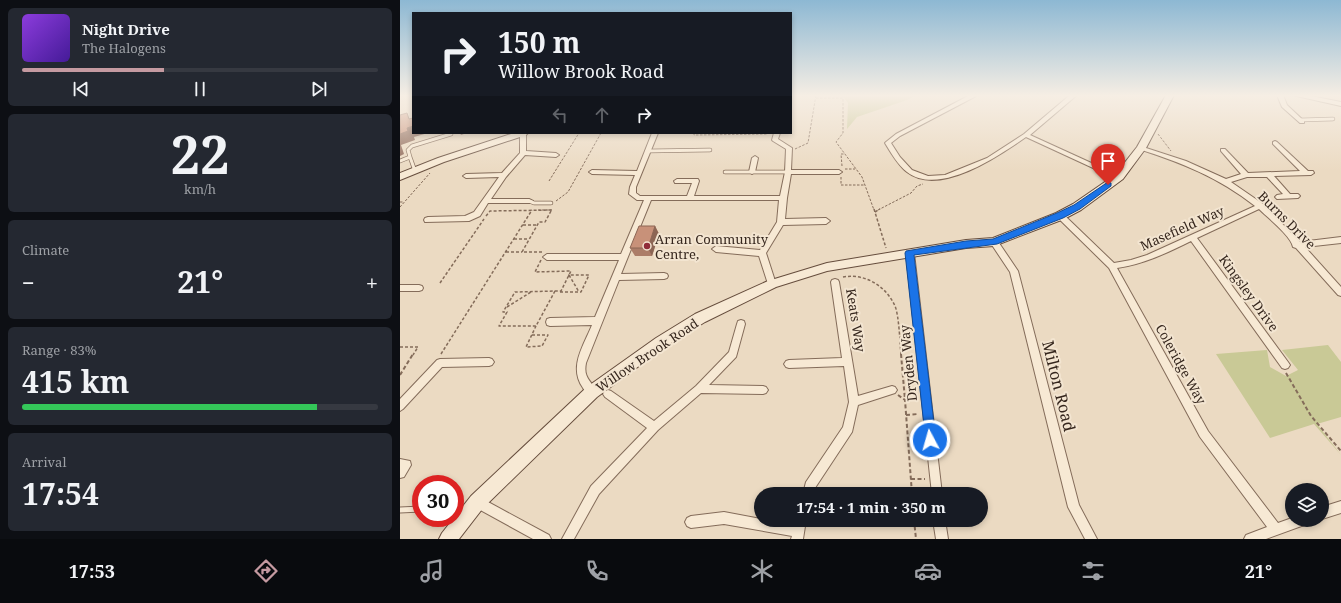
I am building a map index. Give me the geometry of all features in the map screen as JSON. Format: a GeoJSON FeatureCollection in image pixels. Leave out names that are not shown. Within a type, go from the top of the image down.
{"type":"FeatureCollection","features":[{"type":"Feature","properties":{"kind":"street"},"geometry":{"type":"LineString","coordinates":[[927,120],[898,135],[888,144],[910,171],[927,178],[946,177],[988,159],[1026,135],[1044,120]]}},
{"type":"Feature","properties":{"kind":"street","name":"Willow Brook Road"},"geometry":{"type":"LineString","coordinates":[[464,511],[477,502],[592,392],[661,342],[700,318],[772,284],[827,267],[966,244],[994,242],[1060,216],[1077,207],[1119,177],[1141,148],[1157,120]]}},
{"type":"Feature","properties":{"kind":"street"},"geometry":{"type":"LineString","coordinates":[[400,177],[435,162],[520,134]]}},
{"type":"Feature","properties":{"kind":"street"},"geometry":{"type":"LineString","coordinates":[[428,220],[470,218],[477,214],[504,175],[523,153],[523,134]]}},
{"type":"Feature","properties":{"kind":"street"},"geometry":{"type":"LineString","coordinates":[[655,134],[633,187],[632,194],[639,198],[783,198]]}},
{"type":"Feature","properties":{"kind":"street"},"geometry":{"type":"LineString","coordinates":[[772,284],[762,253],[781,222],[790,151],[789,148],[775,140],[776,134]]}},
{"type":"Feature","properties":{"kind":"street"},"geometry":{"type":"LineString","coordinates":[[1026,135],[1119,177]]}},
{"type":"Feature","properties":{"kind":"street"},"geometry":{"type":"LineString","coordinates":[[1225,182],[1246,176],[1309,173],[1276,146]]}},
{"type":"Feature","properties":{"kind":"street","name":"Burns Drive"},"geometry":{"type":"LineString","coordinates":[[1141,148],[1179,160],[1225,182],[1260,206],[1341,292]]}},
{"type":"Feature","properties":{"kind":"street"},"geometry":{"type":"LineString","coordinates":[[1231,150],[1220,150],[1246,176]]}},
{"type":"Feature","properties":{"kind":"street"},"geometry":{"type":"LineString","coordinates":[[523,153],[556,155]]}},
{"type":"Feature","properties":{"kind":"street"},"geometry":{"type":"LineString","coordinates":[[752,172],[755,158]]}},
{"type":"Feature","properties":{"kind":"street"},"geometry":{"type":"LineString","coordinates":[[592,172],[639,173]]}},
{"type":"Feature","properties":{"kind":"street"},"geometry":{"type":"LineString","coordinates":[[788,172],[830,175],[840,172]]}},
{"type":"Feature","properties":{"kind":"street"},"geometry":{"type":"LineString","coordinates":[[466,176],[504,175]]}},
{"type":"Feature","properties":{"kind":"street"},"geometry":{"type":"LineString","coordinates":[[1269,175],[1288,196]]}},
{"type":"Feature","properties":{"kind":"street"},"geometry":{"type":"LineString","coordinates":[[677,181],[696,180],[690,198]]}},
{"type":"Feature","properties":{"kind":"street"},"geometry":{"type":"LineString","coordinates":[[1279,197],[1296,196]]}},
{"type":"Feature","properties":{"kind":"street"},"geometry":{"type":"LineString","coordinates":[[592,392],[584,383],[580,370],[597,321],[648,198]]}},
{"type":"Feature","properties":{"kind":"street"},"geometry":{"type":"LineString","coordinates":[[486,201],[529,201]]}},
{"type":"Feature","properties":{"kind":"street","name":"Masefield Way"},"geometry":{"type":"LineString","coordinates":[[1112,266],[1132,263],[1150,257],[1260,206]]}},
{"type":"Feature","properties":{"kind":"street","name":"Coleridge Way"},"geometry":{"type":"LineString","coordinates":[[1060,216],[1112,266],[1204,434],[1275,530]]}},
{"type":"Feature","properties":{"kind":"street"},"geometry":{"type":"LineString","coordinates":[[781,222],[826,222]]}},
{"type":"Feature","properties":{"kind":"street","name":"Kingsley Drive"},"geometry":{"type":"LineString","coordinates":[[1192,237],[1285,365]]}},
{"type":"Feature","properties":{"kind":"street"},"geometry":{"type":"LineString","coordinates":[[1296,245],[1341,240]]}},
{"type":"Feature","properties":{"kind":"street","name":"Milton Road"},"geometry":{"type":"LineString","coordinates":[[994,242],[1014,271],[1074,507],[1091,539]]}},
{"type":"Feature","properties":{"kind":"street"},"geometry":{"type":"LineString","coordinates":[[716,249],[762,253]]}},
{"type":"Feature","properties":{"kind":"street","name":"Dryden Way"},"geometry":{"type":"LineString","coordinates":[[910,253],[936,487]]}},
{"type":"Feature","properties":{"kind":"street"},"geometry":{"type":"LineString","coordinates":[[547,257],[624,257]]}},
{"type":"Feature","properties":{"kind":"street"},"geometry":{"type":"LineString","coordinates":[[616,277],[664,276]]}},
{"type":"Feature","properties":{"kind":"street","name":"Keats Way"},"geometry":{"type":"LineString","coordinates":[[810,487],[848,428],[854,402],[839,280]]}},
{"type":"Feature","properties":{"kind":"street"},"geometry":{"type":"LineString","coordinates":[[400,288],[419,288]]}},
{"type":"Feature","properties":{"kind":"street"},"geometry":{"type":"LineString","coordinates":[[550,322],[597,321]]}},
{"type":"Feature","properties":{"kind":"street"},"geometry":{"type":"LineString","coordinates":[[568,539],[595,490],[654,427],[699,389],[733,354],[741,324]]}},
{"type":"Feature","properties":{"kind":"street"},"geometry":{"type":"LineString","coordinates":[[400,406],[440,364],[489,362]]}},
{"type":"Feature","properties":{"kind":"street","name":"Keats Way"},"geometry":{"type":"LineString","coordinates":[[790,364],[848,362]]}},
{"type":"Feature","properties":{"kind":"street"},"geometry":{"type":"LineString","coordinates":[[699,389],[763,390]]}},
{"type":"Feature","properties":{"kind":"street"},"geometry":{"type":"LineString","coordinates":[[854,402],[892,390]]}},
{"type":"Feature","properties":{"kind":"street"},"geometry":{"type":"LineString","coordinates":[[608,394],[654,427]]}},
{"type":"Feature","properties":{"kind":"street"},"geometry":{"type":"LineString","coordinates":[[400,464],[406,464],[400,474]]}},
{"type":"Feature","properties":{"kind":"street"},"geometry":{"type":"LineString","coordinates":[[477,502],[545,539]]}},
{"type":"Feature","properties":{"kind":"street"},"geometry":{"type":"LineString","coordinates":[[1329,511],[1341,507]]}},
{"type":"Feature","properties":{"kind":"street"},"geometry":{"type":"LineString","coordinates":[[691,522],[724,518],[798,530]]}},
{"type":"Feature","properties":{"kind":"street"},"geometry":{"type":"LineString","coordinates":[[1250,539],[1285,526]]}},
{"type":"Feature","properties":{"kind":"street","name":"Willow Brook Road"},"geometry":{"type":"LineString","coordinates":[[448,539],[454,527]]}},
{"type":"Feature","properties":{"kind":"street"},"geometry":{"type":"LineString","coordinates":[[940,527],[942,539]]}},
{"type":"Feature","properties":{"kind":"lane"},"geometry":{"type":"LineString","coordinates":[[1301,121],[1314,120]]}},
{"type":"Feature","properties":{"kind":"lane"},"geometry":{"type":"LineString","coordinates":[[415,170],[408,150],[410,148],[451,134]]}},
{"type":"Feature","properties":{"kind":"lane"},"geometry":{"type":"LineString","coordinates":[[647,151],[710,150]]}},
{"type":"Feature","properties":{"kind":"lane"},"geometry":{"type":"LineString","coordinates":[[400,161],[410,157]]}},
{"type":"Feature","properties":{"kind":"lane"},"geometry":{"type":"LineString","coordinates":[[725,172],[788,172]]}},
{"type":"Feature","properties":{"kind":"lane"},"geometry":{"type":"LineString","coordinates":[[529,201],[534,203],[551,203]]}},
{"type":"Feature","properties":{"kind":"lane"},"geometry":{"type":"LineString","coordinates":[[400,510],[412,509]]}},
{"type":"Feature","properties":{"kind":"path"},"geometry":{"type":"LineString","coordinates":[[790,151],[808,143],[812,120]]}},
{"type":"Feature","properties":{"kind":"path"},"geometry":{"type":"LineString","coordinates":[[842,120],[842,133],[836,142],[862,178],[875,212],[888,256]]}},
{"type":"Feature","properties":{"kind":"path"},"geometry":{"type":"LineString","coordinates":[[1153,127],[1179,160]]}},
{"type":"Feature","properties":{"kind":"path"},"geometry":{"type":"LineString","coordinates":[[549,181],[578,134]]}},
{"type":"Feature","properties":{"kind":"path"},"geometry":{"type":"LineString","coordinates":[[551,203],[562,198],[568,192],[600,134]]}},
{"type":"Feature","properties":{"kind":"path"},"geometry":{"type":"LineString","coordinates":[[694,134],[776,134]]}},
{"type":"Feature","properties":{"kind":"path"},"geometry":{"type":"LineString","coordinates":[[844,154],[841,154],[842,168],[855,169]]}},
{"type":"Feature","properties":{"kind":"path"},"geometry":{"type":"LineString","coordinates":[[400,207],[436,167],[435,162]]}},
{"type":"Feature","properties":{"kind":"path"},"geometry":{"type":"LineString","coordinates":[[840,172],[841,185],[865,185]]}},
{"type":"Feature","properties":{"kind":"path"},"geometry":{"type":"LineString","coordinates":[[875,212],[911,193],[917,186],[938,180],[938,177]]}},
{"type":"Feature","properties":{"kind":"path"},"geometry":{"type":"LineString","coordinates":[[522,252],[539,222],[545,222],[557,200]]}},
{"type":"Feature","properties":{"kind":"path"},"geometry":{"type":"LineString","coordinates":[[440,364],[438,360],[532,210]]}},
{"type":"Feature","properties":{"kind":"path"},"geometry":{"type":"LineString","coordinates":[[440,283],[490,211],[552,210]]}},
{"type":"Feature","properties":{"kind":"path"},"geometry":{"type":"LineString","coordinates":[[523,225],[538,225]]}},
{"type":"Feature","properties":{"kind":"path"},"geometry":{"type":"LineString","coordinates":[[514,239],[529,239]]}},
{"type":"Feature","properties":{"kind":"path"},"geometry":{"type":"LineString","coordinates":[[505,252],[546,252],[535,272],[570,271],[569,275],[579,292]]}},
{"type":"Feature","properties":{"kind":"path"},"geometry":{"type":"LineString","coordinates":[[839,280],[844,264]]}},
{"type":"Feature","properties":{"kind":"path"},"geometry":{"type":"LineString","coordinates":[[561,291],[569,275]]}},
{"type":"Feature","properties":{"kind":"path"},"geometry":{"type":"LineString","coordinates":[[536,326],[500,326],[507,312],[503,312],[515,292],[581,292],[589,275],[569,275]]}},
{"type":"Feature","properties":{"kind":"path"},"geometry":{"type":"LineString","coordinates":[[839,280],[854,275],[868,279],[882,289],[896,306],[912,487]]}},
{"type":"Feature","properties":{"kind":"path"},"geometry":{"type":"LineString","coordinates":[[506,307],[533,291]]}},
{"type":"Feature","properties":{"kind":"path"},"geometry":{"type":"LineString","coordinates":[[532,335],[548,335],[542,346],[526,347],[536,326],[554,291]]}},
{"type":"Feature","properties":{"kind":"path"},"geometry":{"type":"LineString","coordinates":[[400,347],[418,347],[400,375]]}},
{"type":"Feature","properties":{"kind":"path"},"geometry":{"type":"LineString","coordinates":[[1285,365],[1286,373],[1311,416],[1341,452]]}},
{"type":"Feature","properties":{"kind":"path"},"geometry":{"type":"LineString","coordinates":[[892,390],[905,400]]}},
{"type":"Feature","properties":{"kind":"path"},"geometry":{"type":"LineString","coordinates":[[906,415],[928,414]]}},
{"type":"Feature","properties":{"kind":"path"},"geometry":{"type":"LineString","coordinates":[[911,479],[935,478]]}},
{"type":"Feature","properties":{"kind":"path"},"geometry":{"type":"LineString","coordinates":[[915,527],[916,539]]}},
{"type":"Feature","properties":{"kind":"green space"},"geometry":{"type":"Polygon","coordinates":[[[847,120],[854,120],[847,129],[847,120]]]}},
{"type":"Feature","properties":{"kind":"green space"},"geometry":{"type":"Polygon","coordinates":[[[1328,345],[1341,362],[1341,417],[1317,424],[1341,455],[1314,424],[1270,438],[1216,354],[1267,350],[1270,367],[1286,376],[1298,370],[1282,350],[1328,345]]]}},
{"type":"Feature","properties":{"kind":"building"},"geometry":{"type":"Polygon","coordinates":[[[400,120],[412,120],[412,126],[407,128],[408,131],[400,134],[400,120]]]}},
{"type":"Feature","properties":{"kind":"building"},"geometry":{"type":"Polygon","coordinates":[[[639,226],[655,226],[648,248],[630,248],[639,226]]]}},
{"type":"Feature","properties":{"kind":"place","name":"Arran Community Centre,"},"geometry":{"type":"Point","coordinates":[647,246]}},
{"type":"Feature","properties":{"kind":"route"},"geometry":{"type":"LineString","coordinates":[[930,440],[910,253],[966,244],[994,242],[1060,216],[1077,207],[1108,185]]}}]}
